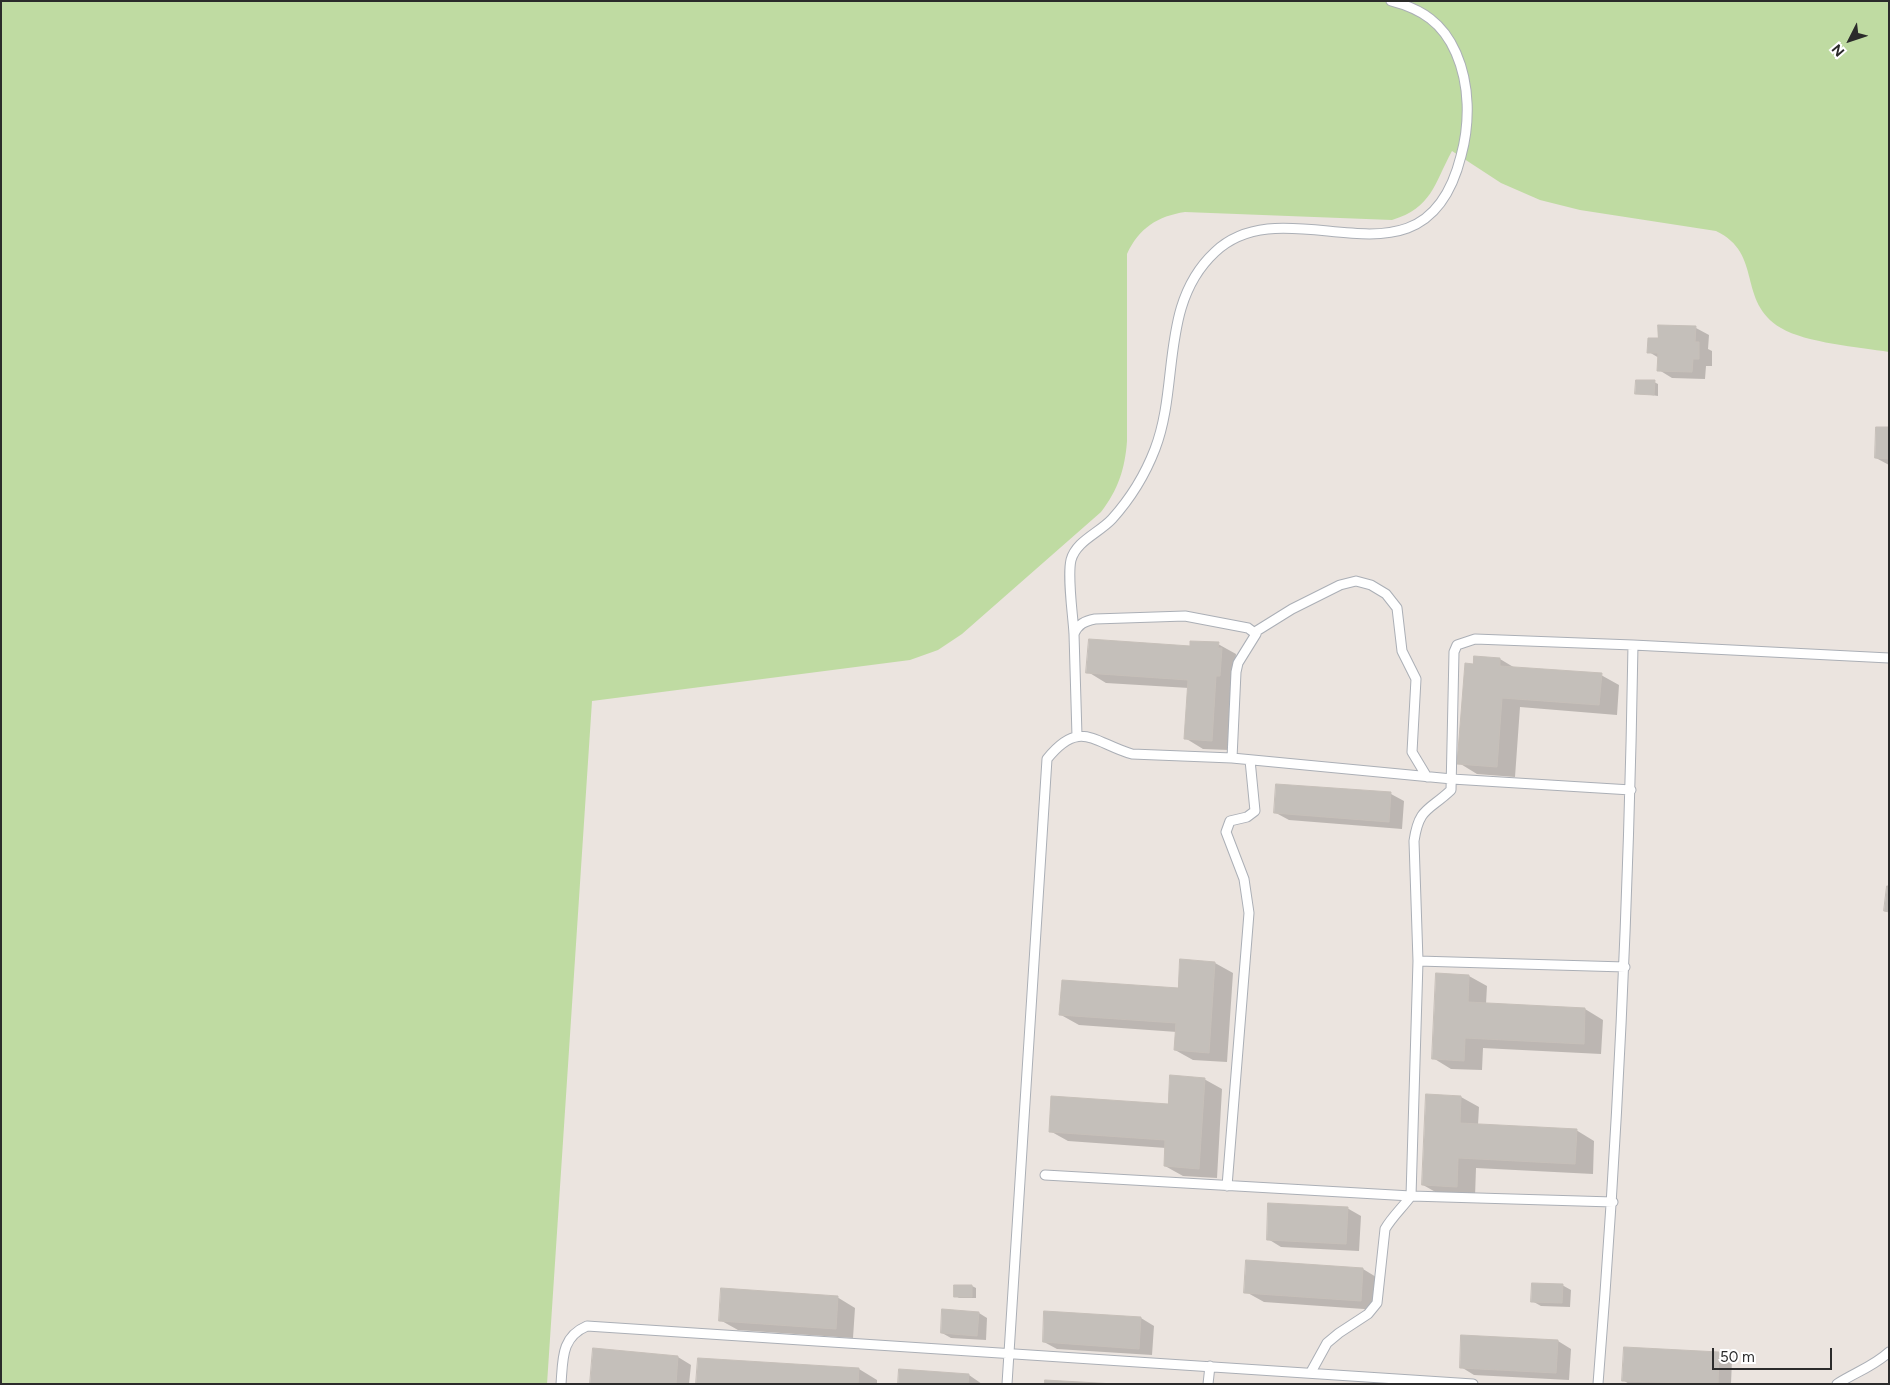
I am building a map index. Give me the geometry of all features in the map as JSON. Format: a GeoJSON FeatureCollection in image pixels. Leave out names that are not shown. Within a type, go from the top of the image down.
{"type":"FeatureCollection","features":[{"type":"Feature","properties":{"kind":"lane"},"geometry":{"type":"LineString","coordinates":[[1077,736],[1071,559],[1078,546],[1114,517],[1138,485],[1150,461],[1164,417],[1174,336],[1181,304],[1196,275],[1205,262],[1230,241],[1260,230],[1380,233],[1406,230],[1428,218],[1436,209],[1452,183],[1463,151],[1467,118],[1467,99],[1461,67],[1449,40],[1430,17],[1418,9],[1391,1]]}},
{"type":"Feature","properties":{"kind":"lane"},"geometry":{"type":"LineString","coordinates":[[1255,632],[1292,609],[1340,585],[1356,581],[1371,585],[1386,594],[1397,608],[1402,651],[1416,679],[1412,752],[1428,777]]}},
{"type":"Feature","properties":{"kind":"lane"},"geometry":{"type":"LineString","coordinates":[[1074,634],[1084,622],[1094,619],[1185,616],[1248,628],[1255,632]]}},
{"type":"Feature","properties":{"kind":"lane"},"geometry":{"type":"LineString","coordinates":[[1232,758],[1236,672],[1238,662],[1254,639],[1255,632]]}},
{"type":"Feature","properties":{"kind":"lane"},"geometry":{"type":"LineString","coordinates":[[1311,1372],[1327,1343],[1338,1332],[1368,1314],[1377,1303],[1385,1229],[1390,1219],[1402,1209],[1411,1196],[1418,961],[1414,841],[1417,821],[1423,812],[1451,790],[1452,660],[1457,645],[1475,639],[1889,658]]}},
{"type":"Feature","properties":{"kind":"lane"},"geometry":{"type":"LineString","coordinates":[[1598,1384],[1612,1202],[1625,968],[1631,790],[1633,645]]}},
{"type":"Feature","properties":{"kind":"lane"},"geometry":{"type":"LineString","coordinates":[[1007,1384],[1047,759],[1056,748],[1077,736],[1104,741],[1119,750],[1132,754],[1232,758],[1452,779],[1631,790]]}},
{"type":"Feature","properties":{"kind":"lane"},"geometry":{"type":"LineString","coordinates":[[1227,1186],[1249,913],[1244,879],[1226,832],[1230,821],[1247,816],[1255,811],[1250,760]]}},
{"type":"Feature","properties":{"kind":"lane"},"geometry":{"type":"LineString","coordinates":[[1418,961],[1625,968]]}},
{"type":"Feature","properties":{"kind":"lane"},"geometry":{"type":"LineString","coordinates":[[1046,1175],[1411,1196],[1612,1202]]}},
{"type":"Feature","properties":{"kind":"lane"},"geometry":{"type":"LineString","coordinates":[[560,1384],[564,1346],[570,1336],[588,1326],[1010,1356],[1311,1372],[1473,1384]]}},
{"type":"Feature","properties":{"kind":"lane"},"geometry":{"type":"LineString","coordinates":[[1837,1384],[1858,1370],[1877,1362],[1889,1352]]}},
{"type":"Feature","properties":{"kind":"lane"},"geometry":{"type":"LineString","coordinates":[[1208,1384],[1210,1366]]}},
{"type":"Feature","properties":{"kind":"green space"},"geometry":{"type":"Polygon","coordinates":[[[1,1],[1889,1],[1889,352],[1818,341],[1781,328],[1767,317],[1759,305],[1740,252],[1731,241],[1716,231],[1580,210],[1540,200],[1501,183],[1452,151],[1436,184],[1424,202],[1416,209],[1392,220],[1185,212],[1158,220],[1137,237],[1127,254],[1127,441],[1120,479],[1112,496],[1101,512],[962,634],[938,650],[910,660],[592,701],[547,1384],[1,1384],[1,1]]]}},
{"type":"Feature","properties":{"kind":"building"},"geometry":{"type":"Polygon","coordinates":[[[1658,325],[1696,326],[1695,342],[1699,342],[1699,359],[1693,359],[1692,372],[1657,371],[1658,353],[1647,353],[1648,338],[1658,338],[1658,325]]]}},
{"type":"Feature","properties":{"kind":"building"},"geometry":{"type":"Polygon","coordinates":[[[1636,380],[1655,380],[1654,395],[1635,394],[1636,380]]]}},
{"type":"Feature","properties":{"kind":"building"},"geometry":{"type":"Polygon","coordinates":[[[1876,427],[1889,427],[1889,459],[1875,458],[1876,427]]]}},
{"type":"Feature","properties":{"kind":"building"},"geometry":{"type":"Polygon","coordinates":[[[1089,639],[1190,646],[1190,641],[1219,642],[1218,648],[1222,648],[1220,676],[1216,676],[1212,741],[1184,739],[1188,680],[1086,673],[1089,639]]]}},
{"type":"Feature","properties":{"kind":"building"},"geometry":{"type":"Polygon","coordinates":[[[1474,656],[1500,658],[1500,666],[1602,673],[1599,705],[1502,698],[1497,767],[1457,764],[1465,663],[1473,664],[1474,656]]]}},
{"type":"Feature","properties":{"kind":"building"},"geometry":{"type":"Polygon","coordinates":[[[1276,784],[1391,792],[1389,822],[1274,813],[1276,784]]]}},
{"type":"Feature","properties":{"kind":"building"},"geometry":{"type":"Polygon","coordinates":[[[1887,886],[1889,886],[1889,912],[1884,911],[1887,886]]]}},
{"type":"Feature","properties":{"kind":"building"},"geometry":{"type":"Polygon","coordinates":[[[1180,959],[1215,962],[1209,1053],[1174,1050],[1176,1023],[1059,1015],[1062,980],[1178,988],[1180,959]]]}},
{"type":"Feature","properties":{"kind":"building"},"geometry":{"type":"Polygon","coordinates":[[[1436,973],[1469,975],[1468,1002],[1585,1008],[1584,1044],[1465,1038],[1464,1061],[1432,1059],[1436,973]]]}},
{"type":"Feature","properties":{"kind":"building"},"geometry":{"type":"Polygon","coordinates":[[[1170,1075],[1205,1078],[1199,1169],[1164,1166],[1165,1140],[1049,1132],[1051,1096],[1168,1104],[1170,1075]]]}},
{"type":"Feature","properties":{"kind":"building"},"geometry":{"type":"Polygon","coordinates":[[[1426,1094],[1461,1096],[1460,1123],[1577,1129],[1575,1164],[1458,1158],[1457,1187],[1422,1185],[1426,1094]]]}},
{"type":"Feature","properties":{"kind":"building"},"geometry":{"type":"Polygon","coordinates":[[[1268,1203],[1348,1207],[1346,1244],[1267,1240],[1268,1203]]]}},
{"type":"Feature","properties":{"kind":"building"},"geometry":{"type":"Polygon","coordinates":[[[1246,1260],[1363,1268],[1361,1301],[1244,1293],[1246,1260]]]}},
{"type":"Feature","properties":{"kind":"building"},"geometry":{"type":"Polygon","coordinates":[[[1532,1283],[1563,1284],[1562,1303],[1531,1302],[1532,1283]]]}},
{"type":"Feature","properties":{"kind":"building"},"geometry":{"type":"Polygon","coordinates":[[[954,1285],[972,1285],[972,1297],[954,1297],[954,1285]]]}},
{"type":"Feature","properties":{"kind":"building"},"geometry":{"type":"Polygon","coordinates":[[[721,1288],[838,1296],[836,1329],[719,1321],[721,1288]]]}},
{"type":"Feature","properties":{"kind":"building"},"geometry":{"type":"Polygon","coordinates":[[[942,1309],[979,1312],[977,1336],[941,1333],[942,1309]]]}},
{"type":"Feature","properties":{"kind":"building"},"geometry":{"type":"Polygon","coordinates":[[[1044,1311],[1141,1317],[1139,1349],[1043,1342],[1044,1311]]]}},
{"type":"Feature","properties":{"kind":"building"},"geometry":{"type":"Polygon","coordinates":[[[1461,1335],[1558,1340],[1556,1373],[1460,1368],[1461,1335]]]}},
{"type":"Feature","properties":{"kind":"building"},"geometry":{"type":"Polygon","coordinates":[[[1624,1347],[1719,1352],[1718,1384],[1622,1381],[1624,1347]]]}},
{"type":"Feature","properties":{"kind":"building"},"geometry":{"type":"Polygon","coordinates":[[[593,1348],[678,1356],[676,1384],[590,1384],[593,1348]]]}},
{"type":"Feature","properties":{"kind":"building"},"geometry":{"type":"Polygon","coordinates":[[[698,1358],[859,1368],[858,1384],[696,1384],[698,1358]]]}},
{"type":"Feature","properties":{"kind":"building"},"geometry":{"type":"Polygon","coordinates":[[[899,1369],[969,1374],[968,1384],[898,1384],[899,1369]]]}},
{"type":"Feature","properties":{"kind":"building"},"geometry":{"type":"Polygon","coordinates":[[[1045,1380],[1115,1384],[1045,1384],[1045,1380]]]}}]}
